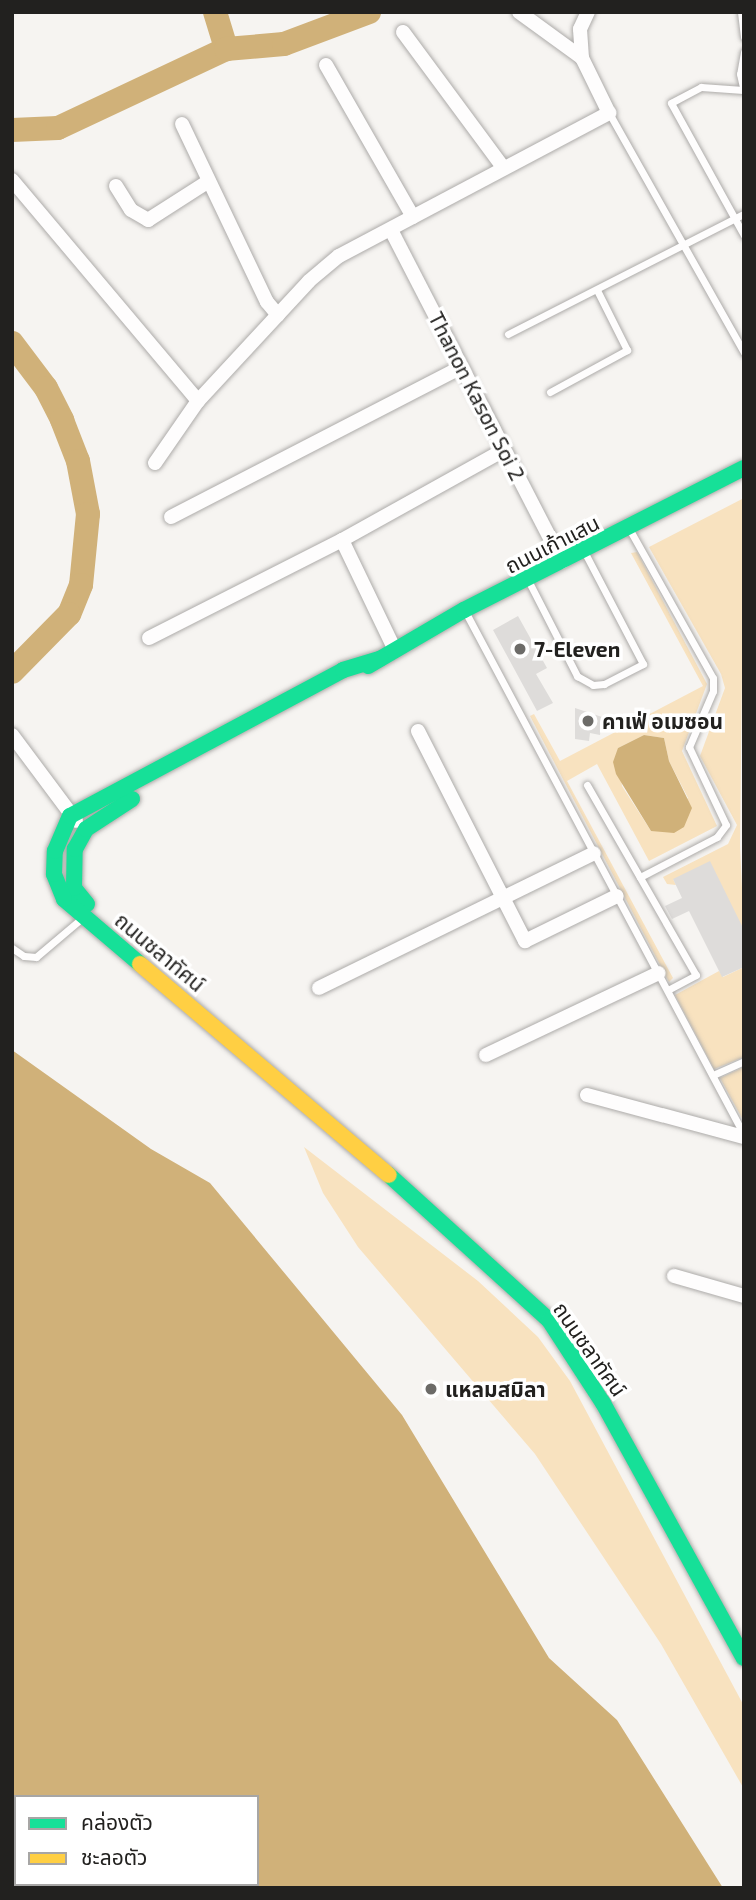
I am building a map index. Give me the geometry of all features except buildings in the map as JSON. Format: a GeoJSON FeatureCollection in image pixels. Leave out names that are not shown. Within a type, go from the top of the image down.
{"type":"FeatureCollection","features":[{"type":"Feature","properties":{"kind":"main road","name":"ถนนเก้าแสน"},"geometry":{"type":"LineString","coordinates":[[86,829],[464,610],[528,581],[744,468]]}},
{"type":"Feature","properties":{"kind":"main road","name":"ถนนเก้าแสน"},"geometry":{"type":"LineString","coordinates":[[71,816],[343,670],[380,659]]}},
{"type":"Feature","properties":{"kind":"main road","name":"ถนนชลาทัศน์"},"geometry":{"type":"LineString","coordinates":[[71,816],[55,851],[54,874],[64,899],[459,1234],[549,1320],[603,1403],[744,1658]]}},
{"type":"Feature","properties":{"kind":"main road","name":"ถนนชลาทัศน์"},"geometry":{"type":"LineString","coordinates":[[86,829],[71,870],[74,888],[86,903],[296,1094]]}},
{"type":"Feature","properties":{"kind":"street"},"geometry":{"type":"LineString","coordinates":[[519,12],[582,58]]}},
{"type":"Feature","properties":{"kind":"street"},"geometry":{"type":"LineString","coordinates":[[155,463],[198,401],[278,315],[339,256],[609,113],[582,58],[580,29],[588,12]]}},
{"type":"Feature","properties":{"kind":"street"},"geometry":{"type":"LineString","coordinates":[[403,32],[503,167]]}},
{"type":"Feature","properties":{"kind":"street"},"geometry":{"type":"LineString","coordinates":[[326,65],[413,218]]}},
{"type":"Feature","properties":{"kind":"street"},"geometry":{"type":"LineString","coordinates":[[182,124],[278,315]]}},
{"type":"Feature","properties":{"kind":"street"},"geometry":{"type":"LineString","coordinates":[[12,180],[198,401]]}},
{"type":"Feature","properties":{"kind":"street"},"geometry":{"type":"LineString","coordinates":[[116,186],[131,210],[148,220],[209,180]]}},
{"type":"Feature","properties":{"kind":"street","name":"Thanon Kason Soi 2"},"geometry":{"type":"LineString","coordinates":[[391,230],[562,562]]}},
{"type":"Feature","properties":{"kind":"street"},"geometry":{"type":"LineString","coordinates":[[171,517],[462,367]]}},
{"type":"Feature","properties":{"kind":"street"},"geometry":{"type":"LineString","coordinates":[[149,638],[342,540],[504,450]]}},
{"type":"Feature","properties":{"kind":"street"},"geometry":{"type":"LineString","coordinates":[[342,540],[396,650]]}},
{"type":"Feature","properties":{"kind":"street"},"geometry":{"type":"LineString","coordinates":[[418,731],[500,897],[525,941],[617,896]]}},
{"type":"Feature","properties":{"kind":"street"},"geometry":{"type":"LineString","coordinates":[[12,735],[71,816],[86,829]]}},
{"type":"Feature","properties":{"kind":"street"},"geometry":{"type":"LineString","coordinates":[[319,988],[594,853]]}},
{"type":"Feature","properties":{"kind":"street"},"geometry":{"type":"LineString","coordinates":[[486,1055],[659,973]]}},
{"type":"Feature","properties":{"kind":"street"},"geometry":{"type":"LineString","coordinates":[[587,1095],[744,1136]]}},
{"type":"Feature","properties":{"kind":"street"},"geometry":{"type":"LineString","coordinates":[[674,1276],[744,1296]]}},
{"type":"Feature","properties":{"kind":"lane"},"geometry":{"type":"LineString","coordinates":[[741,12],[744,37]]}},
{"type":"Feature","properties":{"kind":"lane"},"geometry":{"type":"LineString","coordinates":[[744,52],[744,90],[701,87],[671,103],[744,235]]}},
{"type":"Feature","properties":{"kind":"lane"},"geometry":{"type":"LineString","coordinates":[[609,113],[744,353]]}},
{"type":"Feature","properties":{"kind":"lane"},"geometry":{"type":"LineString","coordinates":[[508,334],[744,214]]}},
{"type":"Feature","properties":{"kind":"lane"},"geometry":{"type":"LineString","coordinates":[[550,393],[627,350],[597,290]]}},
{"type":"Feature","properties":{"kind":"lane"},"geometry":{"type":"LineString","coordinates":[[629,528],[713,678],[713,691],[689,747],[726,825],[717,837],[640,877]]}},
{"type":"Feature","properties":{"kind":"lane"},"geometry":{"type":"LineString","coordinates":[[528,581],[576,676],[584,682],[604,684],[643,664],[584,551]]}},
{"type":"Feature","properties":{"kind":"lane"},"geometry":{"type":"LineString","coordinates":[[464,610],[744,1136]]}},
{"type":"Feature","properties":{"kind":"lane"},"geometry":{"type":"LineString","coordinates":[[587,785],[695,975],[667,990]]}},
{"type":"Feature","properties":{"kind":"lane"},"geometry":{"type":"LineString","coordinates":[[12,948],[37,957],[84,916]]}},
{"type":"Feature","properties":{"kind":"lane"},"geometry":{"type":"LineString","coordinates":[[713,1075],[744,1061]]}},
{"type":"Feature","properties":{"kind":"shaded area"},"geometry":{"type":"Polygon","coordinates":[[[744,498],[740,846],[744,930],[673,879],[676,885],[667,884],[663,877],[728,844],[737,825],[700,756],[725,688],[721,674],[649,547],[744,498]]]}},
{"type":"Feature","properties":{"kind":"shaded area"},"geometry":{"type":"Polygon","coordinates":[[[637,552],[707,684],[682,751],[717,826],[649,861],[597,764],[567,781],[673,978],[669,982],[530,716],[534,714],[560,761],[703,686],[631,553],[637,552]],[[644,735],[618,748],[622,786],[651,831],[688,798],[669,761],[664,738],[644,735]]]}},
{"type":"Feature","properties":{"kind":"shaded area"},"geometry":{"type":"Polygon","coordinates":[[[644,735],[664,738],[669,761],[692,808],[684,827],[674,833],[651,831],[616,774],[613,762],[618,748],[644,735]]]}},
{"type":"Feature","properties":{"kind":"shaded area"},"geometry":{"type":"Polygon","coordinates":[[[744,967],[744,1057],[714,1069],[675,995],[719,971],[723,977],[744,967]]]}},
{"type":"Feature","properties":{"kind":"shaded area"},"geometry":{"type":"Polygon","coordinates":[[[12,1050],[151,1149],[210,1183],[402,1415],[549,1658],[617,1720],[723,1888],[12,1888],[12,1050]]]}},
{"type":"Feature","properties":{"kind":"shaded area"},"geometry":{"type":"Polygon","coordinates":[[[744,1067],[744,1122],[720,1078],[744,1067]]]}},
{"type":"Feature","properties":{"kind":"shaded area"},"geometry":{"type":"Polygon","coordinates":[[[304,1147],[478,1281],[538,1337],[570,1381],[744,1706],[744,1789],[661,1644],[535,1454],[358,1247],[323,1193],[304,1147]]]}},
{"type":"Feature","properties":{"kind":"waterway"},"geometry":{"type":"LineString","coordinates":[[215,12],[226,49]]}},
{"type":"Feature","properties":{"kind":"waterway"},"geometry":{"type":"LineString","coordinates":[[12,130],[58,128],[226,49],[284,44],[369,12]]}},
{"type":"Feature","properties":{"kind":"waterway"},"geometry":{"type":"LineString","coordinates":[[12,343],[46,388],[62,420],[78,461],[88,514],[81,585],[69,614],[12,672]]}},
{"type":"Feature","properties":{"kind":"traffic: fast"},"geometry":{"type":"LineString","coordinates":[[368,666],[464,610],[744,468]]}},
{"type":"Feature","properties":{"kind":"traffic: fast"},"geometry":{"type":"LineString","coordinates":[[140,964],[64,899],[54,874],[55,851],[70,816],[343,670],[380,659]]}},
{"type":"Feature","properties":{"kind":"traffic: fast"},"geometry":{"type":"LineString","coordinates":[[87,904],[74,888],[75,849],[86,829],[132,799]]}},
{"type":"Feature","properties":{"kind":"traffic: fast"},"geometry":{"type":"LineString","coordinates":[[389,1175],[549,1320],[603,1403],[744,1658]]}},
{"type":"Feature","properties":{"kind":"traffic: slow"},"geometry":{"type":"LineString","coordinates":[[140,964],[389,1175]]}},
{"type":"Feature","properties":{"kind":"place","name":"7-Eleven"},"geometry":{"type":"Point","coordinates":[520,649]}},
{"type":"Feature","properties":{"kind":"place","name":"คาเฟ่ อเมซอน"},"geometry":{"type":"Point","coordinates":[588,721]}},
{"type":"Feature","properties":{"kind":"place","name":"แหลมสมิลา"},"geometry":{"type":"Point","coordinates":[431,1389]}}]}
